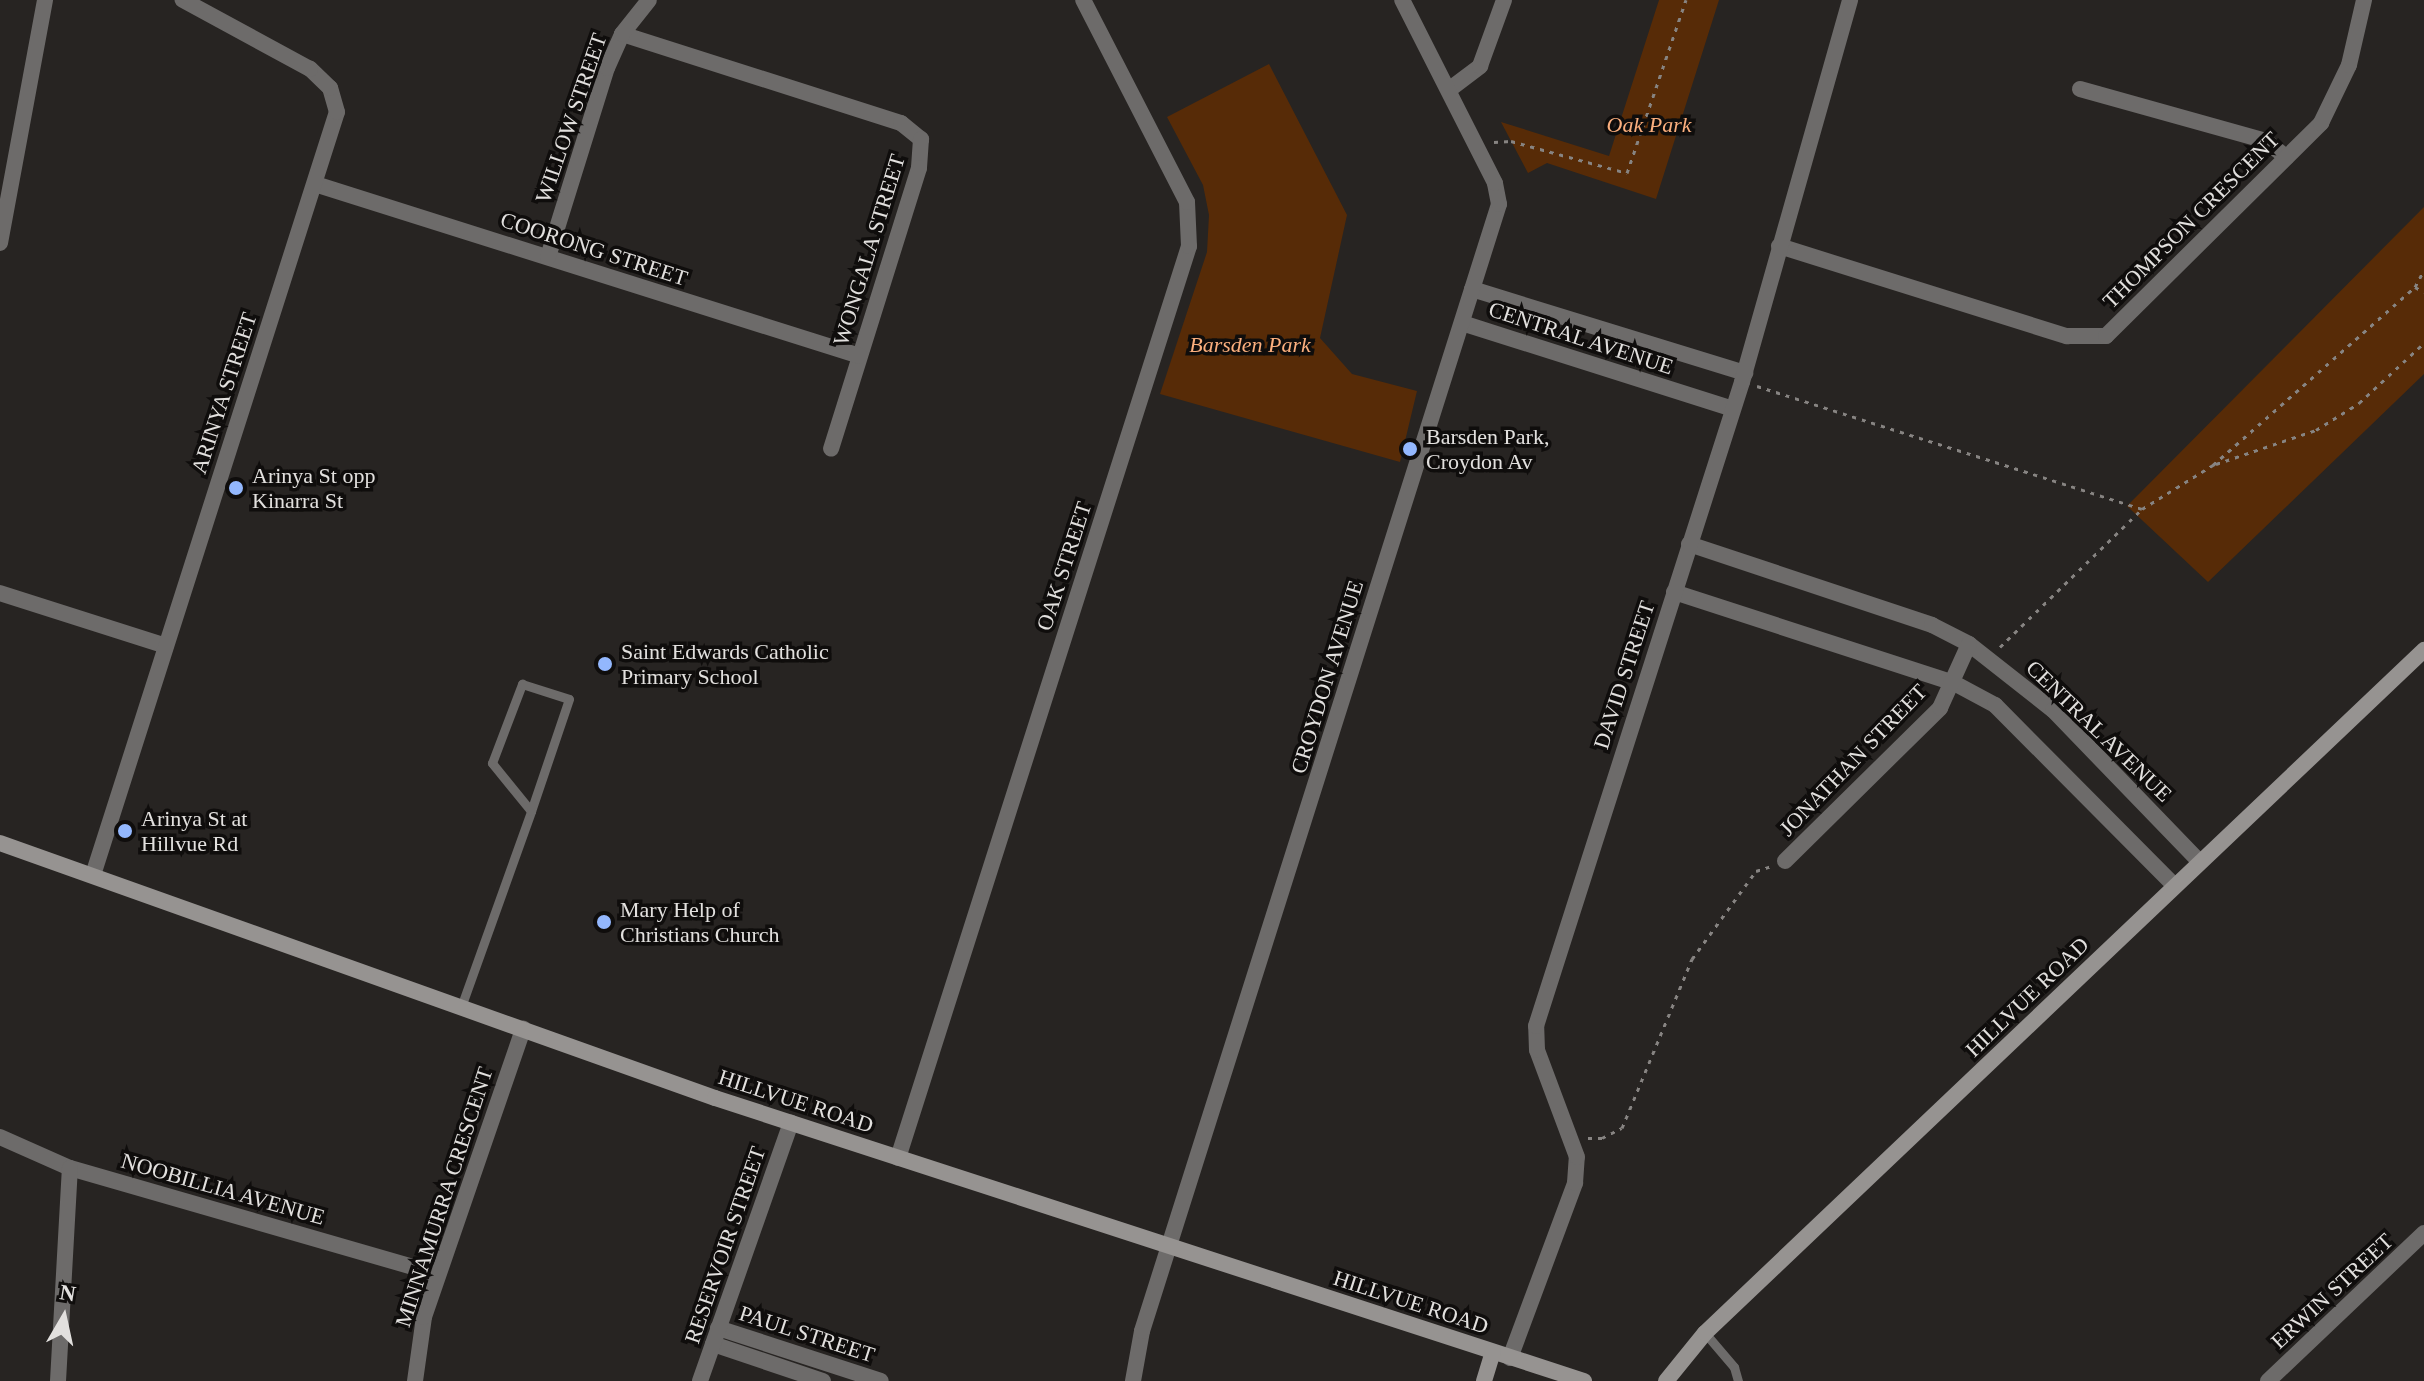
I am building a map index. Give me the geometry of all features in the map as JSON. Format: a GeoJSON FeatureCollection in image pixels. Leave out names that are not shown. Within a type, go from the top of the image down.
{"type":"FeatureCollection","features":[{"type":"Feature","properties":{"kind":"street"},"geometry":{"type":"LineString","coordinates":[[0,243],[45,0]]}},
{"type":"Feature","properties":{"kind":"street","name":"ARINYA STREET"},"geometry":{"type":"LineString","coordinates":[[93,875],[337,112],[330,88],[310,69],[183,0]]}},
{"type":"Feature","properties":{"kind":"street","name":"WILLOW STREET"},"geometry":{"type":"LineString","coordinates":[[548,257],[622,34],[649,0]]}},
{"type":"Feature","properties":{"kind":"street","name":"OAK STREET"},"geometry":{"type":"LineString","coordinates":[[898,1158],[1189,246],[1187,202],[1083,0]]}},
{"type":"Feature","properties":{"kind":"street","name":"CROYDON AVENUE"},"geometry":{"type":"LineString","coordinates":[[1133,1381],[1142,1331],[1499,204],[1477,146],[1450,89],[1402,0]]}},
{"type":"Feature","properties":{"kind":"street"},"geometry":{"type":"LineString","coordinates":[[1450,89],[1480,66],[1504,0]]}},
{"type":"Feature","properties":{"kind":"street","name":"DAVID STREET"},"geometry":{"type":"LineString","coordinates":[[1510,1358],[1575,1183],[1572,1137],[1537,1050],[1536,1026],[1743,378],[1850,0]]}},
{"type":"Feature","properties":{"kind":"street","name":"THOMPSON CRESCENT"},"geometry":{"type":"LineString","coordinates":[[1779,246],[2051,331],[2095,339],[2106,336],[2321,123],[2336,97],[2364,0]]}},
{"type":"Feature","properties":{"kind":"street","name":"WONGALA STREET"},"geometry":{"type":"LineString","coordinates":[[622,34],[901,123],[921,139],[919,168],[831,448]]}},
{"type":"Feature","properties":{"kind":"street"},"geometry":{"type":"LineString","coordinates":[[2080,89],[2266,141],[2286,157]]}},
{"type":"Feature","properties":{"kind":"street","name":"COORONG STREET"},"geometry":{"type":"LineString","coordinates":[[315,184],[860,356]]}},
{"type":"Feature","properties":{"kind":"street","name":"CENTRAL AVENUE"},"geometry":{"type":"LineString","coordinates":[[1472,289],[1743,378]]}},
{"type":"Feature","properties":{"kind":"street","name":"CENTRAL AVENUE"},"geometry":{"type":"LineString","coordinates":[[1462,323],[1733,409]]}},
{"type":"Feature","properties":{"kind":"street","name":"CENTRAL AVENUE"},"geometry":{"type":"LineString","coordinates":[[1689,544],[1932,625],[1969,644],[2053,710],[2200,862]]}},
{"type":"Feature","properties":{"kind":"street"},"geometry":{"type":"LineString","coordinates":[[1674,592],[1954,683],[1995,705],[2033,738],[2175,886]]}},
{"type":"Feature","properties":{"kind":"street"},"geometry":{"type":"LineString","coordinates":[[0,593],[166,646]]}},
{"type":"Feature","properties":{"kind":"street","name":"JONATHAN STREET"},"geometry":{"type":"LineString","coordinates":[[1785,861],[1940,708],[1954,683],[1969,644]]}},
{"type":"Feature","properties":{"kind":"street","name":"HILLVUE ROAD"},"geometry":{"type":"LineString","coordinates":[[1666,1381],[1705,1333],[2424,650]]}},
{"type":"Feature","properties":{"kind":"street","name":"HILLVUE ROAD"},"geometry":{"type":"LineString","coordinates":[[0,843],[791,1123],[1584,1381]]}},
{"type":"Feature","properties":{"kind":"street","name":"MINNAMURRA CRESCENT"},"geometry":{"type":"LineString","coordinates":[[415,1381],[424,1317],[523,1029]]}},
{"type":"Feature","properties":{"kind":"street","name":"RESERVOIR STREET"},"geometry":{"type":"LineString","coordinates":[[700,1381],[791,1123]]}},
{"type":"Feature","properties":{"kind":"street","name":"NOOBILLIA AVENUE"},"geometry":{"type":"LineString","coordinates":[[0,1137],[70,1168],[438,1274]]}},
{"type":"Feature","properties":{"kind":"street"},"geometry":{"type":"LineString","coordinates":[[58,1381],[70,1168]]}},
{"type":"Feature","properties":{"kind":"street","name":"ERWIN STREET"},"geometry":{"type":"LineString","coordinates":[[2268,1381],[2424,1233]]}},
{"type":"Feature","properties":{"kind":"street","name":"PAUL STREET"},"geometry":{"type":"LineString","coordinates":[[716,1336],[823,1381]]}},
{"type":"Feature","properties":{"kind":"street","name":"PAUL STREET"},"geometry":{"type":"LineString","coordinates":[[716,1336],[881,1381]]}},
{"type":"Feature","properties":{"kind":"street"},"geometry":{"type":"LineString","coordinates":[[1484,1381],[1493,1352]]}},
{"type":"Feature","properties":{"kind":"lane"},"geometry":{"type":"LineString","coordinates":[[461,1007],[531,811],[569,699],[522,684],[492,763],[531,811]]}},
{"type":"Feature","properties":{"kind":"lane"},"geometry":{"type":"LineString","coordinates":[[1705,1333],[1734,1367],[1738,1381]]}},
{"type":"Feature","properties":{"kind":"path"},"geometry":{"type":"LineString","coordinates":[[1477,146],[1511,141],[1627,173],[1686,0]]}},
{"type":"Feature","properties":{"kind":"path"},"geometry":{"type":"LineString","coordinates":[[1989,658],[2142,509],[2213,465],[2415,287],[2424,270]]}},
{"type":"Feature","properties":{"kind":"path"},"geometry":{"type":"LineString","coordinates":[[2415,287],[2424,292]]}},
{"type":"Feature","properties":{"kind":"path"},"geometry":{"type":"LineString","coordinates":[[2213,465],[2316,430],[2359,403],[2424,343]]}},
{"type":"Feature","properties":{"kind":"path"},"geometry":{"type":"LineString","coordinates":[[1743,378],[2142,509]]}},
{"type":"Feature","properties":{"kind":"path"},"geometry":{"type":"LineString","coordinates":[[1572,1137],[1602,1138],[1622,1128],[1669,1022],[1692,959],[1756,871],[1785,861]]}},
{"type":"Feature","properties":{"kind":"green space","name":"Oak Park"},"geometry":{"type":"Polygon","coordinates":[[[1659,0],[1719,0],[1656,199],[1547,163],[1528,173],[1501,122],[1609,156],[1659,0]]]}},
{"type":"Feature","properties":{"kind":"green space","name":"Barsden Park"},"geometry":{"type":"Polygon","coordinates":[[[1269,64],[1347,215],[1320,338],[1352,374],[1417,391],[1400,462],[1160,394],[1207,252],[1209,215],[1203,185],[1167,117],[1269,64]]]}},
{"type":"Feature","properties":{"kind":"green space"},"geometry":{"type":"Polygon","coordinates":[[[2424,207],[2424,374],[2208,582],[2127,506],[2424,207]]]}},
{"type":"Feature","properties":{"kind":"place","name":"Barsden Park, Croydon Av"},"geometry":{"type":"Point","coordinates":[1410,449]}},
{"type":"Feature","properties":{"kind":"place","name":"Arinya St opp Kinarra St"},"geometry":{"type":"Point","coordinates":[236,488]}},
{"type":"Feature","properties":{"kind":"place","name":"Saint Edwards Catholic Primary School"},"geometry":{"type":"Point","coordinates":[605,664]}},
{"type":"Feature","properties":{"kind":"place","name":"Arinya St at Hillvue Rd"},"geometry":{"type":"Point","coordinates":[125,831]}},
{"type":"Feature","properties":{"kind":"place","name":"Mary Help of Christians Church"},"geometry":{"type":"Point","coordinates":[604,922]}}]}
